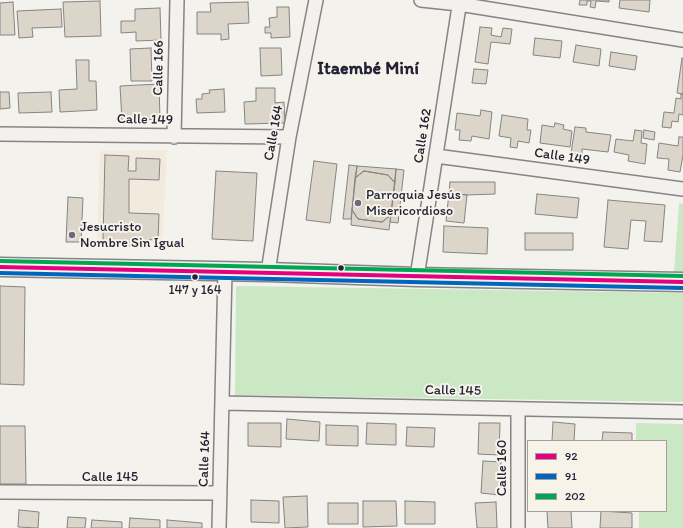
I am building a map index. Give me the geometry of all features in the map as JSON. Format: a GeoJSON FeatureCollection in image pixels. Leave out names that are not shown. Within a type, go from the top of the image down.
{"type":"FeatureCollection","features":[{"type":"Feature","properties":{"kind":"main road"},"geometry":{"type":"LineString","coordinates":[[0,268],[268,272],[417,277],[683,282]]}},
{"type":"Feature","properties":{"kind":"street","name":"Calle 166"},"geometry":{"type":"LineString","coordinates":[[174,136],[177,0]]}},
{"type":"Feature","properties":{"kind":"street","name":"Calle 164"},"geometry":{"type":"LineString","coordinates":[[268,272],[289,137],[316,0]]}},
{"type":"Feature","properties":{"kind":"street"},"geometry":{"type":"LineString","coordinates":[[421,0],[460,2],[683,40]]}},
{"type":"Feature","properties":{"kind":"street","name":"Calle 162"},"geometry":{"type":"LineString","coordinates":[[417,277],[460,2]]}},
{"type":"Feature","properties":{"kind":"street","name":"Calle 149"},"geometry":{"type":"LineString","coordinates":[[0,134],[289,137]]}},
{"type":"Feature","properties":{"kind":"street","name":"Calle 149"},"geometry":{"type":"LineString","coordinates":[[436,156],[683,189]]}},
{"type":"Feature","properties":{"kind":"street","name":"Calle 164"},"geometry":{"type":"LineString","coordinates":[[219,528],[225,272]]}},
{"type":"Feature","properties":{"kind":"street","name":"Calle 145"},"geometry":{"type":"LineString","coordinates":[[222,403],[683,412]]}},
{"type":"Feature","properties":{"kind":"street","name":"Calle 160"},"geometry":{"type":"LineString","coordinates":[[518,409],[518,528]]}},
{"type":"Feature","properties":{"kind":"street","name":"Calle 145"},"geometry":{"type":"LineString","coordinates":[[0,492],[220,493]]}},
{"type":"Feature","properties":{"kind":"shaded area"},"geometry":{"type":"Polygon","coordinates":[[[167,150],[162,243],[97,245],[100,151],[167,150]]]}},
{"type":"Feature","properties":{"kind":"green space"},"geometry":{"type":"Polygon","coordinates":[[[679,203],[683,204],[683,272],[674,272],[679,203]]]}},
{"type":"Feature","properties":{"kind":"green space"},"geometry":{"type":"Polygon","coordinates":[[[236,286],[683,293],[683,402],[235,395],[236,286]]]}},
{"type":"Feature","properties":{"kind":"green space"},"geometry":{"type":"Polygon","coordinates":[[[636,423],[683,424],[683,528],[639,528],[639,512],[667,512],[667,440],[636,440],[636,423]]]}},
{"type":"Feature","properties":{"kind":"building"},"geometry":{"type":"Polygon","coordinates":[[[580,0],[609,0],[609,2],[596,1],[595,8],[590,7],[591,1],[587,1],[587,5],[579,5],[580,0]]]}},
{"type":"Feature","properties":{"kind":"building"},"geometry":{"type":"Polygon","coordinates":[[[620,0],[650,0],[649,12],[619,8],[620,0]]]}},
{"type":"Feature","properties":{"kind":"building"},"geometry":{"type":"Polygon","coordinates":[[[100,1],[101,36],[65,37],[63,2],[100,1]]]}},
{"type":"Feature","properties":{"kind":"building"},"geometry":{"type":"Polygon","coordinates":[[[13,2],[15,35],[0,35],[0,3],[13,2]]]}},
{"type":"Feature","properties":{"kind":"building"},"geometry":{"type":"Polygon","coordinates":[[[248,2],[249,23],[228,24],[229,39],[221,40],[221,34],[197,34],[197,12],[211,12],[210,3],[248,2]]]}},
{"type":"Feature","properties":{"kind":"building"},"geometry":{"type":"Polygon","coordinates":[[[277,7],[289,7],[290,37],[271,38],[271,33],[265,33],[265,27],[270,27],[269,18],[277,17],[277,7]]]}},
{"type":"Feature","properties":{"kind":"building"},"geometry":{"type":"Polygon","coordinates":[[[160,8],[161,40],[136,41],[136,32],[121,33],[121,21],[135,21],[135,9],[160,8]]]}},
{"type":"Feature","properties":{"kind":"building"},"geometry":{"type":"Polygon","coordinates":[[[61,9],[62,27],[32,28],[33,37],[19,38],[17,11],[61,9]]]}},
{"type":"Feature","properties":{"kind":"building"},"geometry":{"type":"Polygon","coordinates":[[[480,27],[492,28],[491,35],[501,37],[503,28],[512,29],[510,44],[491,42],[488,64],[475,62],[480,27]]]}},
{"type":"Feature","properties":{"kind":"building"},"geometry":{"type":"Polygon","coordinates":[[[535,38],[562,41],[560,58],[533,55],[535,38]]]}},
{"type":"Feature","properties":{"kind":"building"},"geometry":{"type":"Polygon","coordinates":[[[576,45],[601,49],[599,66],[573,62],[576,45]]]}},
{"type":"Feature","properties":{"kind":"building"},"geometry":{"type":"Polygon","coordinates":[[[151,48],[152,81],[131,81],[130,49],[151,48]]]}},
{"type":"Feature","properties":{"kind":"building"},"geometry":{"type":"Polygon","coordinates":[[[260,48],[281,48],[282,75],[261,76],[260,48]]]}},
{"type":"Feature","properties":{"kind":"building"},"geometry":{"type":"Polygon","coordinates":[[[611,52],[637,56],[635,70],[609,66],[611,52]]]}},
{"type":"Feature","properties":{"kind":"building"},"geometry":{"type":"Polygon","coordinates":[[[682,58],[683,59],[683,94],[677,93],[682,58]]]}},
{"type":"Feature","properties":{"kind":"building"},"geometry":{"type":"Polygon","coordinates":[[[76,60],[89,60],[89,81],[96,81],[97,110],[60,112],[59,90],[77,89],[76,60]]]}},
{"type":"Feature","properties":{"kind":"building"},"geometry":{"type":"Polygon","coordinates":[[[474,69],[488,70],[486,84],[472,83],[474,69]]]}},
{"type":"Feature","properties":{"kind":"building"},"geometry":{"type":"Polygon","coordinates":[[[159,84],[160,119],[122,121],[120,86],[159,84]]]}},
{"type":"Feature","properties":{"kind":"building"},"geometry":{"type":"Polygon","coordinates":[[[256,88],[275,88],[275,103],[284,102],[285,123],[245,124],[244,102],[256,101],[256,88]]]}},
{"type":"Feature","properties":{"kind":"building"},"geometry":{"type":"Polygon","coordinates":[[[224,89],[225,112],[197,113],[196,99],[202,99],[202,94],[210,93],[209,90],[224,89]]]}},
{"type":"Feature","properties":{"kind":"building"},"geometry":{"type":"Polygon","coordinates":[[[0,92],[9,92],[10,108],[0,109],[0,92]]]}},
{"type":"Feature","properties":{"kind":"building"},"geometry":{"type":"Polygon","coordinates":[[[51,92],[52,112],[19,113],[18,93],[51,92]]]}},
{"type":"Feature","properties":{"kind":"building"},"geometry":{"type":"Polygon","coordinates":[[[681,94],[683,94],[683,115],[679,114],[678,122],[672,121],[671,128],[662,127],[664,112],[674,113],[676,98],[681,99],[681,94]]]}},
{"type":"Feature","properties":{"kind":"building"},"geometry":{"type":"Polygon","coordinates":[[[481,110],[492,112],[489,139],[472,136],[471,141],[459,140],[460,130],[455,130],[457,113],[480,116],[481,110]]]}},
{"type":"Feature","properties":{"kind":"building"},"geometry":{"type":"Polygon","coordinates":[[[502,115],[528,119],[527,130],[531,130],[529,143],[518,141],[517,148],[510,147],[511,138],[499,136],[502,115]]]}},
{"type":"Feature","properties":{"kind":"building"},"geometry":{"type":"Polygon","coordinates":[[[555,123],[564,125],[563,129],[572,131],[570,147],[540,143],[542,125],[554,127],[555,123]]]}},
{"type":"Feature","properties":{"kind":"building"},"geometry":{"type":"Polygon","coordinates":[[[575,127],[586,128],[586,132],[611,135],[608,152],[582,149],[582,155],[571,153],[575,127]]]}},
{"type":"Feature","properties":{"kind":"building"},"geometry":{"type":"Polygon","coordinates":[[[635,130],[642,131],[641,143],[647,144],[645,164],[628,161],[629,155],[614,152],[616,139],[633,141],[635,130]]]}},
{"type":"Feature","properties":{"kind":"building"},"geometry":{"type":"Polygon","coordinates":[[[644,130],[655,132],[654,140],[643,138],[644,130]]]}},
{"type":"Feature","properties":{"kind":"building"},"geometry":{"type":"Polygon","coordinates":[[[679,137],[683,137],[683,155],[680,172],[668,170],[669,159],[657,158],[659,143],[678,146],[679,137]]]}},
{"type":"Feature","properties":{"kind":"building"},"geometry":{"type":"Polygon","coordinates":[[[105,155],[129,156],[128,171],[136,171],[136,158],[160,159],[159,180],[129,179],[129,213],[159,214],[158,240],[131,239],[131,246],[114,245],[114,241],[103,241],[105,155]]]}},
{"type":"Feature","properties":{"kind":"building"},"geometry":{"type":"Polygon","coordinates":[[[314,161],[337,164],[330,223],[306,220],[314,161]]]}},
{"type":"Feature","properties":{"kind":"building"},"geometry":{"type":"Polygon","coordinates":[[[349,165],[357,166],[351,219],[343,219],[349,165]]]}},
{"type":"Feature","properties":{"kind":"building"},"geometry":{"type":"Polygon","coordinates":[[[357,166],[396,169],[395,183],[388,175],[364,171],[355,178],[357,166]]]}},
{"type":"Feature","properties":{"kind":"building"},"geometry":{"type":"Polygon","coordinates":[[[396,169],[404,170],[398,223],[390,222],[396,169]]]}},
{"type":"Feature","properties":{"kind":"building"},"geometry":{"type":"Polygon","coordinates":[[[216,171],[257,173],[253,241],[212,239],[216,171]]]}},
{"type":"Feature","properties":{"kind":"building"},"geometry":{"type":"Polygon","coordinates":[[[364,171],[388,175],[395,183],[391,215],[382,222],[358,219],[352,210],[355,178],[364,171]]]}},
{"type":"Feature","properties":{"kind":"building"},"geometry":{"type":"Polygon","coordinates":[[[450,182],[495,182],[495,194],[467,195],[449,193],[450,182]]]}},
{"type":"Feature","properties":{"kind":"building"},"geometry":{"type":"Polygon","coordinates":[[[449,193],[467,195],[464,223],[446,221],[449,193]]]}},
{"type":"Feature","properties":{"kind":"building"},"geometry":{"type":"Polygon","coordinates":[[[537,194],[579,198],[577,218],[535,214],[537,194]]]}},
{"type":"Feature","properties":{"kind":"building"},"geometry":{"type":"Polygon","coordinates":[[[68,197],[83,198],[81,242],[66,242],[68,197]]]}},
{"type":"Feature","properties":{"kind":"building"},"geometry":{"type":"Polygon","coordinates":[[[608,200],[665,205],[662,242],[644,241],[646,221],[631,220],[628,249],[604,247],[608,200]]]}},
{"type":"Feature","properties":{"kind":"building"},"geometry":{"type":"Polygon","coordinates":[[[352,210],[358,219],[382,222],[391,215],[389,230],[351,225],[352,210]]]}},
{"type":"Feature","properties":{"kind":"building"},"geometry":{"type":"Polygon","coordinates":[[[444,226],[488,228],[487,254],[443,252],[444,226]]]}},
{"type":"Feature","properties":{"kind":"building"},"geometry":{"type":"Polygon","coordinates":[[[525,233],[573,233],[573,250],[525,250],[525,233]]]}},
{"type":"Feature","properties":{"kind":"building"},"geometry":{"type":"Polygon","coordinates":[[[0,286],[25,287],[24,385],[0,384],[0,286]]]}},
{"type":"Feature","properties":{"kind":"building"},"geometry":{"type":"Polygon","coordinates":[[[287,419],[320,422],[319,441],[286,439],[287,419]]]}},
{"type":"Feature","properties":{"kind":"building"},"geometry":{"type":"Polygon","coordinates":[[[553,422],[575,424],[574,440],[552,440],[553,422]]]}},
{"type":"Feature","properties":{"kind":"building"},"geometry":{"type":"Polygon","coordinates":[[[248,423],[281,423],[281,447],[248,446],[248,423]]]}},
{"type":"Feature","properties":{"kind":"building"},"geometry":{"type":"Polygon","coordinates":[[[367,423],[396,424],[396,445],[366,444],[367,423]]]}},
{"type":"Feature","properties":{"kind":"building"},"geometry":{"type":"Polygon","coordinates":[[[479,423],[500,423],[499,455],[478,454],[479,423]]]}},
{"type":"Feature","properties":{"kind":"building"},"geometry":{"type":"Polygon","coordinates":[[[326,425],[358,426],[358,446],[326,445],[326,425]]]}},
{"type":"Feature","properties":{"kind":"building"},"geometry":{"type":"Polygon","coordinates":[[[0,426],[25,426],[26,484],[0,484],[0,426]]]}},
{"type":"Feature","properties":{"kind":"building"},"geometry":{"type":"Polygon","coordinates":[[[407,427],[435,428],[434,447],[406,446],[407,427]]]}},
{"type":"Feature","properties":{"kind":"building"},"geometry":{"type":"Polygon","coordinates":[[[603,432],[632,433],[632,440],[602,440],[603,432]]]}},
{"type":"Feature","properties":{"kind":"building"},"geometry":{"type":"Polygon","coordinates":[[[483,461],[501,462],[499,495],[481,493],[483,461]]]}},
{"type":"Feature","properties":{"kind":"building"},"geometry":{"type":"Polygon","coordinates":[[[307,496],[308,527],[285,528],[283,497],[307,496]]]}},
{"type":"Feature","properties":{"kind":"building"},"geometry":{"type":"Polygon","coordinates":[[[251,500],[279,501],[279,523],[251,522],[251,500]]]}},
{"type":"Feature","properties":{"kind":"building"},"geometry":{"type":"Polygon","coordinates":[[[363,501],[396,501],[397,526],[363,527],[363,501]]]}},
{"type":"Feature","properties":{"kind":"building"},"geometry":{"type":"Polygon","coordinates":[[[405,501],[435,502],[435,524],[405,524],[405,501]]]}},
{"type":"Feature","properties":{"kind":"building"},"geometry":{"type":"Polygon","coordinates":[[[496,502],[497,528],[477,528],[475,503],[496,502]]]}},
{"type":"Feature","properties":{"kind":"building"},"geometry":{"type":"Polygon","coordinates":[[[328,503],[358,503],[358,524],[328,524],[328,503]]]}},
{"type":"Feature","properties":{"kind":"building"},"geometry":{"type":"Polygon","coordinates":[[[19,510],[39,512],[38,528],[18,527],[19,510]]]}},
{"type":"Feature","properties":{"kind":"building"},"geometry":{"type":"Polygon","coordinates":[[[547,512],[571,512],[572,528],[548,528],[547,512]]]}},
{"type":"Feature","properties":{"kind":"building"},"geometry":{"type":"Polygon","coordinates":[[[601,512],[632,513],[632,528],[600,528],[601,512]]]}},
{"type":"Feature","properties":{"kind":"building"},"geometry":{"type":"Polygon","coordinates":[[[68,517],[86,518],[85,528],[67,528],[68,517]]]}},
{"type":"Feature","properties":{"kind":"building"},"geometry":{"type":"Polygon","coordinates":[[[130,518],[160,520],[160,528],[129,528],[130,518]]]}},
{"type":"Feature","properties":{"kind":"building"},"geometry":{"type":"Polygon","coordinates":[[[92,520],[122,522],[122,528],[91,528],[92,520]]]}},
{"type":"Feature","properties":{"kind":"building"},"geometry":{"type":"Polygon","coordinates":[[[167,520],[202,523],[202,528],[167,528],[167,520]]]}},
{"type":"Feature","properties":{"kind":"transit line","name":"202"},"geometry":{"type":"LineString","coordinates":[[0,261],[683,276]]}},
{"type":"Feature","properties":{"kind":"transit line","name":"92"},"geometry":{"type":"LineString","coordinates":[[0,267],[683,282]]}},
{"type":"Feature","properties":{"kind":"transit line","name":"91"},"geometry":{"type":"LineString","coordinates":[[0,273],[683,288]]}},
{"type":"Feature","properties":{"kind":"place","name":"Parroquia Jesús Misericordioso"},"geometry":{"type":"Point","coordinates":[358,203]}},
{"type":"Feature","properties":{"kind":"place","name":"Jesucristo Nombre Sin Igual"},"geometry":{"type":"Point","coordinates":[72,235]}},
{"type":"Feature","properties":{"kind":"place","name":"147 y 164"},"geometry":{"type":"Point","coordinates":[195,277]}},
{"type":"Feature","properties":{"kind":"district","name":"Itaembé Miní"},"geometry":{"type":"Point","coordinates":[368,69]}}]}
